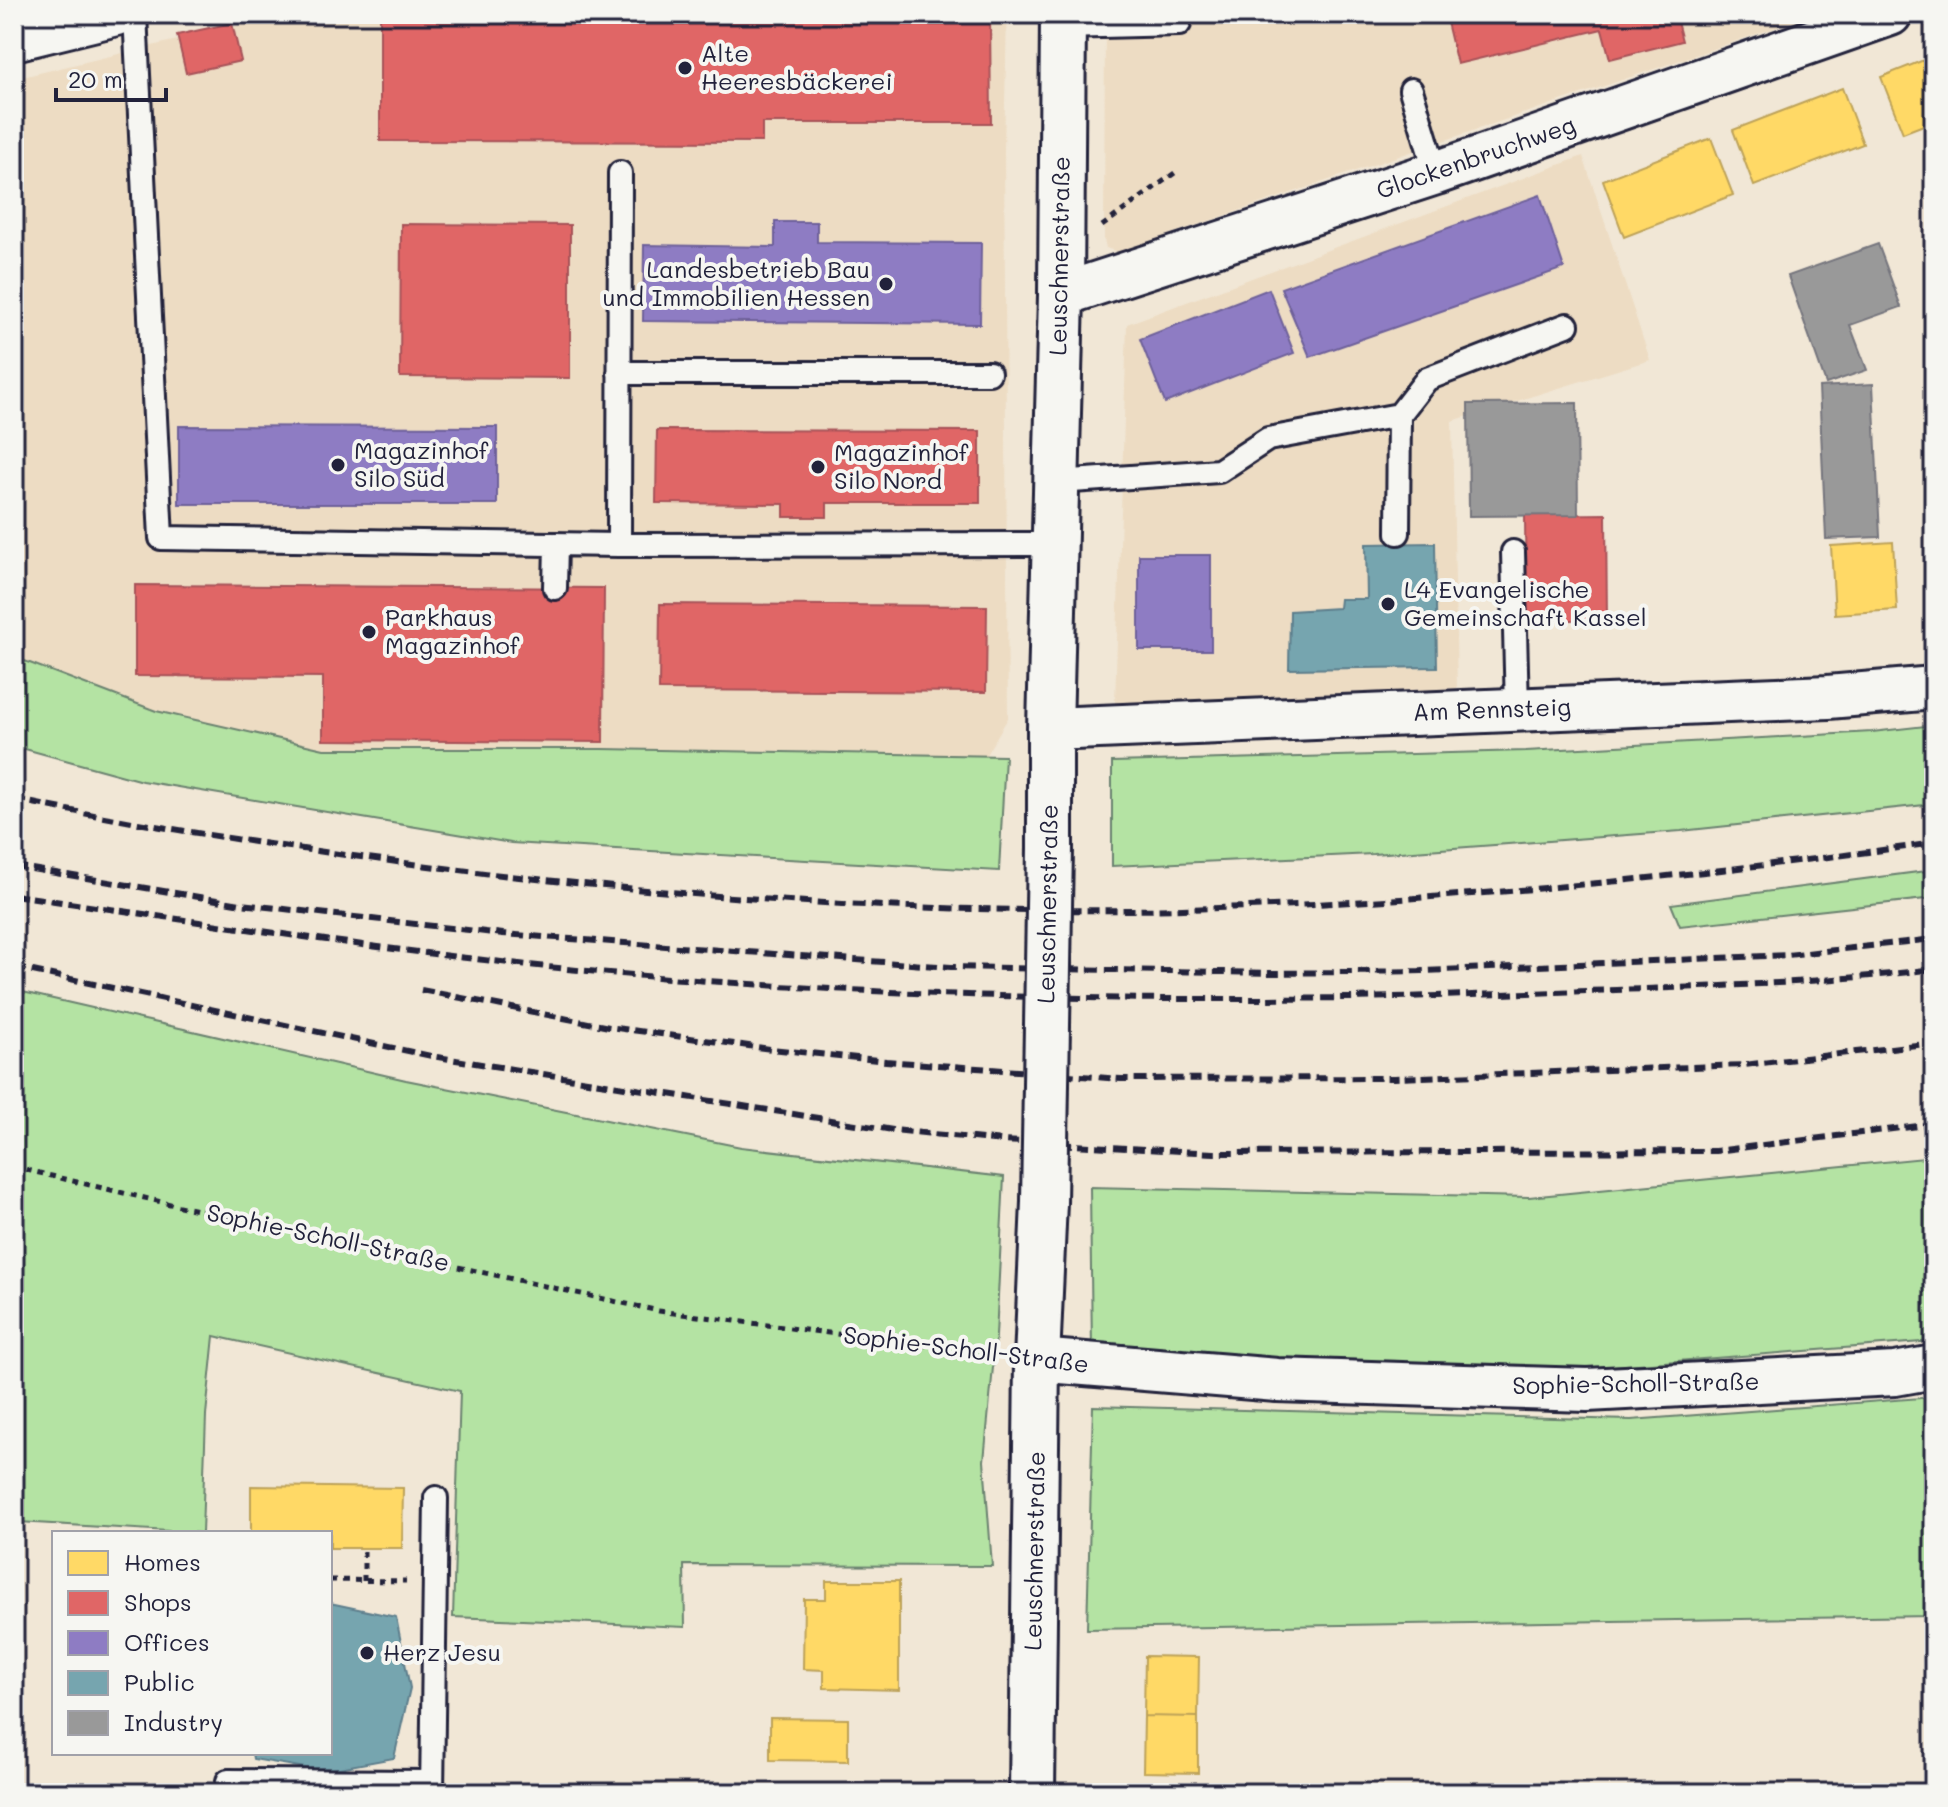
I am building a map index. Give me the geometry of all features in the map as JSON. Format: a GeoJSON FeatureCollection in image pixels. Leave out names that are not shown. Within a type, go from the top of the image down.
{"type":"FeatureCollection","features":[{"type":"Feature","properties":{"kind":"main road","name":"Leuschnerstraße"},"geometry":{"type":"LineString","coordinates":[[1032,1793],[1037,1360],[1044,1202],[1050,729],[1061,295],[1063,20]]}},
{"type":"Feature","properties":{"kind":"street"},"geometry":{"type":"LineString","coordinates":[[14,39],[116,14]]}},
{"type":"Feature","properties":{"kind":"street","name":"Glockenbruchweg"},"geometry":{"type":"LineString","coordinates":[[1061,295],[1436,173],[1890,14]]}},
{"type":"Feature","properties":{"kind":"street","name":"Am Rennsteig"},"geometry":{"type":"LineString","coordinates":[[1050,729],[1828,697],[1934,688]]}},
{"type":"Feature","properties":{"kind":"street","name":"Sophie-Scholl-Straße"},"geometry":{"type":"LineString","coordinates":[[1037,1360],[1277,1380],[1587,1390],[1895,1374],[1934,1367]]}},
{"type":"Feature","properties":{"kind":"lane"},"geometry":{"type":"LineString","coordinates":[[135,14],[161,538],[619,545],[1055,544]]}},
{"type":"Feature","properties":{"kind":"lane"},"geometry":{"type":"LineString","coordinates":[[1063,20],[1179,24]]}},
{"type":"Feature","properties":{"kind":"lane"},"geometry":{"type":"LineString","coordinates":[[1411,90],[1436,173]]}},
{"type":"Feature","properties":{"kind":"lane"},"geometry":{"type":"LineString","coordinates":[[619,545],[620,173]]}},
{"type":"Feature","properties":{"kind":"lane"},"geometry":{"type":"LineString","coordinates":[[1398,533],[1399,415],[1427,379],[1567,325]]}},
{"type":"Feature","properties":{"kind":"lane"},"geometry":{"type":"LineString","coordinates":[[619,373],[989,373]]}},
{"type":"Feature","properties":{"kind":"lane"},"geometry":{"type":"LineString","coordinates":[[1057,482],[1219,471],[1268,439],[1399,415]]}},
{"type":"Feature","properties":{"kind":"lane"},"geometry":{"type":"LineString","coordinates":[[555,588],[556,544]]}},
{"type":"Feature","properties":{"kind":"lane"},"geometry":{"type":"LineString","coordinates":[[1513,552],[1517,709]]}},
{"type":"Feature","properties":{"kind":"lane"},"geometry":{"type":"LineString","coordinates":[[226,1793],[228,1781],[432,1788],[436,1498]]}},
{"type":"Feature","properties":{"kind":"path"},"geometry":{"type":"LineString","coordinates":[[1095,232],[1176,172]]}},
{"type":"Feature","properties":{"kind":"path","name":"Sophie-Scholl-Straße"},"geometry":{"type":"LineString","coordinates":[[14,1167],[659,1311],[1037,1360]]}},
{"type":"Feature","properties":{"kind":"path"},"geometry":{"type":"LineString","coordinates":[[364,1548],[364,1581]]}},
{"type":"Feature","properties":{"kind":"path"},"geometry":{"type":"LineString","coordinates":[[332,1580],[435,1581]]}},
{"type":"Feature","properties":{"kind":"shaded area"},"geometry":{"type":"Polygon","coordinates":[[[286,14],[1007,14],[1004,150],[1008,718],[978,768],[602,749],[324,749],[156,711],[14,657],[14,79],[286,14]]]}},
{"type":"Feature","properties":{"kind":"shaded area"},"geometry":{"type":"Polygon","coordinates":[[[1105,14],[1815,14],[1118,252],[1106,248],[1104,239],[1105,14]]]}},
{"type":"Feature","properties":{"kind":"shaded area"},"geometry":{"type":"Polygon","coordinates":[[[1583,156],[1650,360],[1452,421],[1457,692],[1115,703],[1127,324],[1583,156]]]}},
{"type":"Feature","properties":{"kind":"green space"},"geometry":{"type":"Polygon","coordinates":[[[14,657],[156,711],[324,749],[602,749],[1005,756],[999,871],[511,843],[142,781],[14,746],[14,657]]]}},
{"type":"Feature","properties":{"kind":"green space"},"geometry":{"type":"Polygon","coordinates":[[[1934,725],[1934,804],[1681,831],[1373,854],[1112,866],[1112,762],[1526,751],[1872,732],[1934,725]]]}},
{"type":"Feature","properties":{"kind":"green space"},"geometry":{"type":"Polygon","coordinates":[[[1934,870],[1934,898],[1680,926],[1671,904],[1934,870]]]}},
{"type":"Feature","properties":{"kind":"green space"},"geometry":{"type":"Polygon","coordinates":[[[14,990],[406,1080],[741,1147],[1004,1177],[996,1336],[984,1461],[992,1566],[684,1565],[685,1627],[453,1617],[460,1391],[214,1336],[206,1415],[202,1531],[19,1522],[22,1249],[14,1246],[14,990]]]}},
{"type":"Feature","properties":{"kind":"green space"},"geometry":{"type":"Polygon","coordinates":[[[1934,1157],[1934,1341],[1587,1368],[1291,1368],[1092,1350],[1090,1187],[1529,1197],[1934,1157]]]}},
{"type":"Feature","properties":{"kind":"green space"},"geometry":{"type":"Polygon","coordinates":[[[1934,1397],[1934,1564],[1929,1564],[1931,1616],[1087,1629],[1093,1406],[1631,1420],[1934,1397]]]}},
{"type":"Feature","properties":{"kind":"building: Homes"},"geometry":{"type":"Polygon","coordinates":[[[1934,56],[1934,121],[1903,133],[1881,77],[1934,56]]]}},
{"type":"Feature","properties":{"kind":"building: Homes"},"geometry":{"type":"Polygon","coordinates":[[[1842,88],[1863,144],[1754,186],[1733,130],[1842,88]]]}},
{"type":"Feature","properties":{"kind":"building: Homes"},"geometry":{"type":"Polygon","coordinates":[[[1711,138],[1733,195],[1624,237],[1603,180],[1711,138]]]}},
{"type":"Feature","properties":{"kind":"building: Homes"},"geometry":{"type":"Polygon","coordinates":[[[1893,542],[1897,610],[1835,614],[1831,546],[1893,542]]]}},
{"type":"Feature","properties":{"kind":"building: Homes"},"geometry":{"type":"Polygon","coordinates":[[[251,1486],[403,1488],[402,1548],[332,1548],[332,1531],[251,1531],[251,1486]]]}},
{"type":"Feature","properties":{"kind":"building: Homes"},"geometry":{"type":"Polygon","coordinates":[[[826,1581],[899,1581],[899,1690],[824,1688],[824,1670],[803,1669],[804,1599],[826,1599],[826,1581]]]}},
{"type":"Feature","properties":{"kind":"building: Homes"},"geometry":{"type":"Polygon","coordinates":[[[1145,1656],[1199,1657],[1198,1717],[1144,1716],[1145,1656]]]}},
{"type":"Feature","properties":{"kind":"building: Homes"},"geometry":{"type":"Polygon","coordinates":[[[1144,1716],[1198,1717],[1198,1773],[1143,1772],[1144,1716]]]}},
{"type":"Feature","properties":{"kind":"building: Homes"},"geometry":{"type":"Polygon","coordinates":[[[770,1718],[848,1719],[848,1761],[770,1760],[770,1718]]]}},
{"type":"Feature","properties":{"kind":"building: Homes"},"geometry":{"type":"Polygon","coordinates":[[[926,1791],[926,1793],[853,1793],[926,1791]]]}},
{"type":"Feature","properties":{"kind":"building: Shops","name":"Alte Heeresbäckerei"},"geometry":{"type":"Polygon","coordinates":[[[380,14],[990,14],[991,123],[762,123],[762,142],[380,141],[380,14]]]}},
{"type":"Feature","properties":{"kind":"building: Shops"},"geometry":{"type":"Polygon","coordinates":[[[1445,14],[1675,14],[1682,41],[1610,59],[1602,29],[1457,64],[1445,14]]]}},
{"type":"Feature","properties":{"kind":"building: Shops"},"geometry":{"type":"Polygon","coordinates":[[[232,23],[241,61],[186,73],[177,35],[232,23]]]}},
{"type":"Feature","properties":{"kind":"building: Shops"},"geometry":{"type":"Polygon","coordinates":[[[401,224],[570,225],[570,378],[400,377],[401,224]]]}},
{"type":"Feature","properties":{"kind":"building: Shops","name":"Magazinhof Silo Nord"},"geometry":{"type":"Polygon","coordinates":[[[657,430],[980,431],[980,503],[827,503],[827,517],[784,517],[784,504],[656,503],[657,430]]]}},
{"type":"Feature","properties":{"kind":"building: Shops"},"geometry":{"type":"Polygon","coordinates":[[[1606,514],[1607,620],[1526,620],[1525,515],[1606,514]]]}},
{"type":"Feature","properties":{"kind":"building: Shops","name":"Parkhaus Magazinhof"},"geometry":{"type":"Polygon","coordinates":[[[135,585],[604,588],[603,742],[323,740],[323,677],[135,676],[135,585]]]}},
{"type":"Feature","properties":{"kind":"building: Shops"},"geometry":{"type":"Polygon","coordinates":[[[660,604],[987,606],[986,692],[659,690],[660,604]]]}},
{"type":"Feature","properties":{"kind":"building: Offices"},"geometry":{"type":"Polygon","coordinates":[[[1540,195],[1564,268],[1310,357],[1281,288],[1540,195]]]}},
{"type":"Feature","properties":{"kind":"building: Offices"},"geometry":{"type":"Polygon","coordinates":[[[775,222],[817,222],[817,242],[981,243],[980,324],[643,321],[644,245],[775,247],[775,222]]]}},
{"type":"Feature","properties":{"kind":"building: Offices"},"geometry":{"type":"Polygon","coordinates":[[[1269,289],[1294,353],[1165,403],[1140,339],[1269,289]]]}},
{"type":"Feature","properties":{"kind":"building: Offices","name":"Magazinhof Silo Süd"},"geometry":{"type":"Polygon","coordinates":[[[179,426],[497,427],[497,504],[179,504],[179,426]]]}},
{"type":"Feature","properties":{"kind":"building: Offices"},"geometry":{"type":"Polygon","coordinates":[[[1139,555],[1211,555],[1211,650],[1139,650],[1139,555]]]}},
{"type":"Feature","properties":{"kind":"building: Public","name":"L4 Evangelische Gemeinschaft Kassel"},"geometry":{"type":"Polygon","coordinates":[[[1435,543],[1437,667],[1289,669],[1290,611],[1339,608],[1340,599],[1367,599],[1366,544],[1435,543]]]}},
{"type":"Feature","properties":{"kind":"building: Public","name":"Herz Jesu"},"geometry":{"type":"Polygon","coordinates":[[[332,1603],[396,1617],[410,1688],[394,1758],[323,1771],[253,1759],[252,1755],[332,1755],[332,1603]]]}},
{"type":"Feature","properties":{"kind":"building: Industry"},"geometry":{"type":"Polygon","coordinates":[[[1878,244],[1901,307],[1850,325],[1867,370],[1826,384],[1788,276],[1878,244]]]}},
{"type":"Feature","properties":{"kind":"building: Industry"},"geometry":{"type":"Polygon","coordinates":[[[1873,384],[1880,537],[1826,539],[1819,387],[1873,384]]]}},
{"type":"Feature","properties":{"kind":"building: Industry"},"geometry":{"type":"Polygon","coordinates":[[[1577,403],[1578,515],[1469,516],[1468,404],[1577,403]]]}},
{"type":"Feature","properties":{"kind":"railway"},"geometry":{"type":"LineString","coordinates":[[14,799],[190,832],[463,870],[654,891],[941,908],[1132,910],[1434,897],[1735,869],[1934,843]]}},
{"type":"Feature","properties":{"kind":"railway"},"geometry":{"type":"LineString","coordinates":[[14,866],[241,904],[503,934],[951,967],[1274,973],[1422,971],[1788,955],[1934,939]]}},
{"type":"Feature","properties":{"kind":"railway"},"geometry":{"type":"LineString","coordinates":[[14,895],[335,941],[576,970],[766,985],[984,996],[1201,999],[1419,996],[1731,986],[1934,969]]}},
{"type":"Feature","properties":{"kind":"railway"},"geometry":{"type":"LineString","coordinates":[[14,967],[431,1056],[893,1130],[1003,1141],[1214,1153],[1715,1151],[1934,1124]]}},
{"type":"Feature","properties":{"kind":"railway"},"geometry":{"type":"LineString","coordinates":[[421,990],[609,1027],[771,1049],[1121,1079],[1395,1078],[1744,1065],[1934,1043]]}},
{"type":"Feature","properties":{"kind":"place","name":"Alte Heeresbäckerei"},"geometry":{"type":"Point","coordinates":[685,68]}},
{"type":"Feature","properties":{"kind":"place","name":"Landesbetrieb Bau und Immobilien Hessen"},"geometry":{"type":"Point","coordinates":[886,284]}},
{"type":"Feature","properties":{"kind":"place","name":"Magazinhof Silo Süd"},"geometry":{"type":"Point","coordinates":[338,465]}},
{"type":"Feature","properties":{"kind":"place","name":"Magazinhof Silo Nord"},"geometry":{"type":"Point","coordinates":[818,467]}},
{"type":"Feature","properties":{"kind":"place","name":"L4 Evangelische Gemeinschaft Kassel"},"geometry":{"type":"Point","coordinates":[1388,604]}},
{"type":"Feature","properties":{"kind":"place","name":"Parkhaus Magazinhof"},"geometry":{"type":"Point","coordinates":[369,632]}},
{"type":"Feature","properties":{"kind":"place","name":"Herz Jesu"},"geometry":{"type":"Point","coordinates":[367,1653]}}]}
